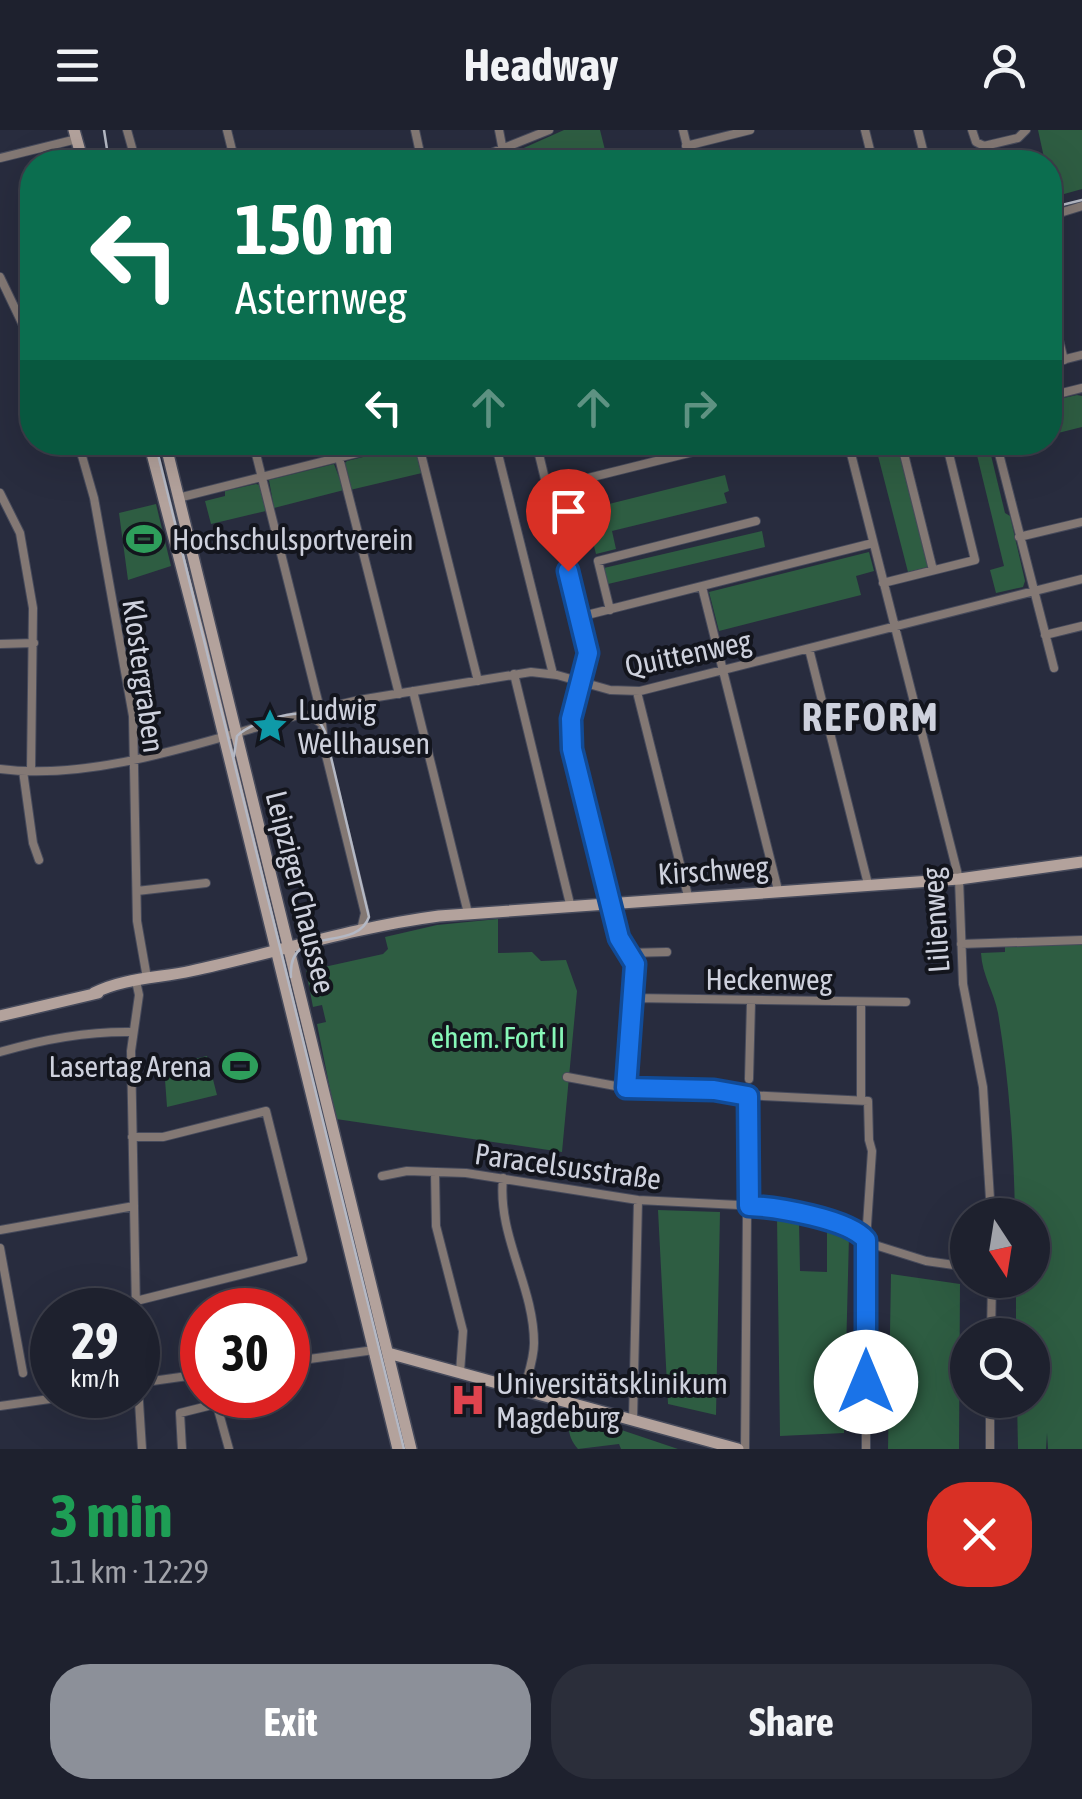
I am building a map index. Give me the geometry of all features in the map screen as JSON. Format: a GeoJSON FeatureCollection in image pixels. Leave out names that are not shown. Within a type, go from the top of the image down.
{"type":"FeatureCollection","features":[{"type":"Feature","properties":{"kind":"main road","name":"Leipziger Chaussee"},"geometry":{"type":"LineString","coordinates":[[152,455],[398,1449]]}},
{"type":"Feature","properties":{"kind":"main road","name":"Leipziger Chaussee"},"geometry":{"type":"LineString","coordinates":[[168,455],[411,1449]]}},
{"type":"Feature","properties":{"kind":"main road","name":"Kirschweg"},"geometry":{"type":"LineString","coordinates":[[0,1016],[140,982],[172,980],[185,972],[361,930],[468,913],[959,879],[1082,862]]}},
{"type":"Feature","properties":{"kind":"main road"},"geometry":{"type":"LineString","coordinates":[[388,1353],[738,1449]]}},
{"type":"Feature","properties":{"kind":"street"},"geometry":{"type":"LineString","coordinates":[[505,150],[549,130]]}},
{"type":"Feature","properties":{"kind":"street"},"geometry":{"type":"LineString","coordinates":[[683,130],[687,150]]}},
{"type":"Feature","properties":{"kind":"street"},"geometry":{"type":"LineString","coordinates":[[686,146],[750,130]]}},
{"type":"Feature","properties":{"kind":"street"},"geometry":{"type":"LineString","coordinates":[[972,130],[976,143],[984,146],[1016,139],[1026,130]]}},
{"type":"Feature","properties":{"kind":"street"},"geometry":{"type":"LineString","coordinates":[[25,150],[76,134]]}},
{"type":"Feature","properties":{"kind":"street"},"geometry":{"type":"LineString","coordinates":[[0,277],[20,314]]}},
{"type":"Feature","properties":{"kind":"street"},"geometry":{"type":"LineString","coordinates":[[1062,352],[1064,360],[1082,355]]}},
{"type":"Feature","properties":{"kind":"street","name":"Klostergraben"},"geometry":{"type":"LineString","coordinates":[[82,455],[97,512],[132,713],[140,982],[132,1032],[136,1288]]}},
{"type":"Feature","properties":{"kind":"street"},"geometry":{"type":"LineString","coordinates":[[256,455],[320,709],[312,718]]}},
{"type":"Feature","properties":{"kind":"street"},"geometry":{"type":"LineString","coordinates":[[338,455],[398,694]]}},
{"type":"Feature","properties":{"kind":"street"},"geometry":{"type":"LineString","coordinates":[[164,502],[351,455]]}},
{"type":"Feature","properties":{"kind":"street"},"geometry":{"type":"LineString","coordinates":[[421,455],[478,680]]}},
{"type":"Feature","properties":{"kind":"street"},"geometry":{"type":"LineString","coordinates":[[497,455],[553,674]]}},
{"type":"Feature","properties":{"kind":"street"},"geometry":{"type":"LineString","coordinates":[[539,455],[588,653],[571,719],[570,742],[620,942],[635,964],[626,1088]]}},
{"type":"Feature","properties":{"kind":"street"},"geometry":{"type":"LineString","coordinates":[[548,488],[681,455]]}},
{"type":"Feature","properties":{"kind":"street","name":"Lilienweg"},"geometry":{"type":"LineString","coordinates":[[853,455],[959,879],[962,984],[985,1103],[991,1198]]}},
{"type":"Feature","properties":{"kind":"street"},"geometry":{"type":"LineString","coordinates":[[905,455],[933,570]]}},
{"type":"Feature","properties":{"kind":"street"},"geometry":{"type":"LineString","coordinates":[[883,583],[974,560],[949,455]]}},
{"type":"Feature","properties":{"kind":"street"},"geometry":{"type":"LineString","coordinates":[[999,455],[1054,668]]}},
{"type":"Feature","properties":{"kind":"street"},"geometry":{"type":"LineString","coordinates":[[0,493],[20,537],[32,600],[34,642],[27,771],[32,843],[38,860]]}},
{"type":"Feature","properties":{"kind":"street"},"geometry":{"type":"LineString","coordinates":[[610,610],[598,561],[756,521]]}},
{"type":"Feature","properties":{"kind":"street"},"geometry":{"type":"LineString","coordinates":[[1019,537],[1082,522]]}},
{"type":"Feature","properties":{"kind":"street"},"geometry":{"type":"LineString","coordinates":[[580,617],[873,544]]}},
{"type":"Feature","properties":{"kind":"street","name":"Quittenweg"},"geometry":{"type":"LineString","coordinates":[[320,709],[514,674],[553,674],[610,690],[637,692],[1082,580]]}},
{"type":"Feature","properties":{"kind":"street"},"geometry":{"type":"LineString","coordinates":[[702,587],[778,890]]}},
{"type":"Feature","properties":{"kind":"street"},"geometry":{"type":"LineString","coordinates":[[1045,635],[1082,626]]}},
{"type":"Feature","properties":{"kind":"street"},"geometry":{"type":"LineString","coordinates":[[0,644],[34,642]]}},
{"type":"Feature","properties":{"kind":"street"},"geometry":{"type":"LineString","coordinates":[[809,649],[868,884]]}},
{"type":"Feature","properties":{"kind":"street"},"geometry":{"type":"LineString","coordinates":[[514,674],[571,908]]}},
{"type":"Feature","properties":{"kind":"street"},"geometry":{"type":"LineString","coordinates":[[413,691],[468,913]]}},
{"type":"Feature","properties":{"kind":"street"},"geometry":{"type":"LineString","coordinates":[[637,692],[688,896]]}},
{"type":"Feature","properties":{"kind":"street"},"geometry":{"type":"LineString","coordinates":[[0,769],[27,771],[134,758],[303,714],[312,718],[322,724],[325,751],[366,913],[361,930]]}},
{"type":"Feature","properties":{"kind":"street"},"geometry":{"type":"LineString","coordinates":[[136,891],[206,883]]}},
{"type":"Feature","properties":{"kind":"street"},"geometry":{"type":"LineString","coordinates":[[961,944],[1082,940]]}},
{"type":"Feature","properties":{"kind":"street"},"geometry":{"type":"LineString","coordinates":[[627,954],[667,952]]}},
{"type":"Feature","properties":{"kind":"street","name":"Heckenweg"},"geometry":{"type":"LineString","coordinates":[[632,998],[906,1002]]}},
{"type":"Feature","properties":{"kind":"street"},"geometry":{"type":"LineString","coordinates":[[749,1079],[751,1002]]}},
{"type":"Feature","properties":{"kind":"street"},"geometry":{"type":"LineString","coordinates":[[861,1002],[861,1098]]}},
{"type":"Feature","properties":{"kind":"street"},"geometry":{"type":"LineString","coordinates":[[0,1052],[48,1038],[132,1032]]}},
{"type":"Feature","properties":{"kind":"street"},"geometry":{"type":"LineString","coordinates":[[566,1077],[626,1088],[861,1098],[869,1102],[868,1135],[872,1151],[866,1240],[866,1449]]}},
{"type":"Feature","properties":{"kind":"street"},"geometry":{"type":"LineString","coordinates":[[745,1449],[748,1096]]}},
{"type":"Feature","properties":{"kind":"street"},"geometry":{"type":"LineString","coordinates":[[132,1137],[164,1137],[266,1111],[303,1259],[160,1298]]}},
{"type":"Feature","properties":{"kind":"street","name":"Paracelsusstraße"},"geometry":{"type":"LineString","coordinates":[[382,1176],[407,1171],[435,1172],[503,1178],[638,1200],[783,1208],[856,1231],[866,1240],[926,1261],[950,1264]]}},
{"type":"Feature","properties":{"kind":"street"},"geometry":{"type":"LineString","coordinates":[[435,1172],[436,1226],[462,1331],[460,1372]]}},
{"type":"Feature","properties":{"kind":"street"},"geometry":{"type":"LineString","coordinates":[[503,1178],[503,1215],[534,1336],[524,1390]]}},
{"type":"Feature","properties":{"kind":"street"},"geometry":{"type":"LineString","coordinates":[[633,1420],[638,1200]]}},
{"type":"Feature","properties":{"kind":"street"},"geometry":{"type":"LineString","coordinates":[[0,1230],[134,1206]]}},
{"type":"Feature","properties":{"kind":"street"},"geometry":{"type":"LineString","coordinates":[[0,1248],[22,1373]]}},
{"type":"Feature","properties":{"kind":"street"},"geometry":{"type":"LineString","coordinates":[[310,1359],[373,1350],[388,1353]]}},
{"type":"Feature","properties":{"kind":"street"},"geometry":{"type":"LineString","coordinates":[[0,1406],[30,1402]]}},
{"type":"Feature","properties":{"kind":"street"},"geometry":{"type":"LineString","coordinates":[[140,1418],[142,1449]]}},
{"type":"Feature","properties":{"kind":"street"},"geometry":{"type":"LineString","coordinates":[[180,1418],[182,1449]]}},
{"type":"Feature","properties":{"kind":"street"},"geometry":{"type":"LineString","coordinates":[[220,1418],[229,1449]]}},
{"type":"Feature","properties":{"kind":"street"},"geometry":{"type":"LineString","coordinates":[[990,1418],[990,1449]]}},
{"type":"Feature","properties":{"kind":"green space"},"geometry":{"type":"Polygon","coordinates":[[[564,130],[600,130],[605,150],[584,150],[519,150],[564,130]]]}},
{"type":"Feature","properties":{"kind":"green space"},"geometry":{"type":"Polygon","coordinates":[[[1038,130],[1082,130],[1082,189],[1062,195],[1062,150],[1042,150],[1038,130]]]}},
{"type":"Feature","properties":{"kind":"green space"},"geometry":{"type":"Polygon","coordinates":[[[1082,396],[1082,427],[1062,432],[1062,398],[1082,396]]]}},
{"type":"Feature","properties":{"kind":"green space"},"geometry":{"type":"Polygon","coordinates":[[[371,455],[417,455],[422,473],[350,490],[344,464],[371,455]]]}},
{"type":"Feature","properties":{"kind":"green space"},"geometry":{"type":"Polygon","coordinates":[[[878,455],[901,455],[928,567],[908,572],[878,455]]]}},
{"type":"Feature","properties":{"kind":"green space"},"geometry":{"type":"Polygon","coordinates":[[[977,455],[991,455],[1005,513],[1010,516],[1025,581],[1023,587],[996,593],[990,570],[1004,566],[977,455]]]}},
{"type":"Feature","properties":{"kind":"green space"},"geometry":{"type":"Polygon","coordinates":[[[334,464],[344,490],[274,508],[269,480],[334,464]]]}},
{"type":"Feature","properties":{"kind":"green space"},"geometry":{"type":"Polygon","coordinates":[[[725,475],[727,503],[612,531],[616,549],[596,554],[585,510],[725,475]]]}},
{"type":"Feature","properties":{"kind":"green space"},"geometry":{"type":"Polygon","coordinates":[[[260,485],[266,511],[211,524],[205,501],[225,496],[225,491],[260,485]]]}},
{"type":"Feature","properties":{"kind":"green space","name":"Hochschulsportverein"},"geometry":{"type":"Polygon","coordinates":[[[156,504],[171,566],[128,580],[119,513],[156,504]]]}},
{"type":"Feature","properties":{"kind":"green space"},"geometry":{"type":"Polygon","coordinates":[[[762,531],[765,547],[608,584],[604,568],[762,531]]]}},
{"type":"Feature","properties":{"kind":"green space"},"geometry":{"type":"Polygon","coordinates":[[[869,552],[874,571],[856,576],[861,595],[719,631],[709,592],[869,552]]]}},
{"type":"Feature","properties":{"kind":"green space","name":"ehem. Fort II"},"geometry":{"type":"Polygon","coordinates":[[[498,919],[498,953],[532,952],[541,961],[566,960],[577,991],[562,1152],[336,1119],[317,1024],[326,1022],[322,1005],[313,1007],[306,971],[383,954],[388,949],[385,937],[437,925],[498,919]]]}},
{"type":"Feature","properties":{"kind":"green space"},"geometry":{"type":"Polygon","coordinates":[[[1082,944],[1082,1449],[1048,1449],[1047,1433],[1046,1449],[1018,1449],[1017,1418],[1050,1418],[1050,1318],[1016,1318],[1016,1298],[1050,1298],[1050,1198],[1014,1198],[1005,1063],[998,1013],[981,953],[1005,952],[1005,946],[1082,944]]]}},
{"type":"Feature","properties":{"kind":"green space"},"geometry":{"type":"Polygon","coordinates":[[[207,1056],[217,1095],[167,1107],[164,1066],[207,1056]]]}},
{"type":"Feature","properties":{"kind":"green space"},"geometry":{"type":"Polygon","coordinates":[[[658,1210],[720,1212],[716,1415],[668,1404],[658,1210]]]}},
{"type":"Feature","properties":{"kind":"green space"},"geometry":{"type":"Polygon","coordinates":[[[777,1216],[799,1222],[800,1271],[827,1272],[827,1230],[849,1236],[844,1433],[780,1436],[777,1216]]]}},
{"type":"Feature","properties":{"kind":"green space"},"geometry":{"type":"Polygon","coordinates":[[[891,1274],[950,1283],[950,1298],[960,1298],[960,1318],[950,1318],[950,1418],[959,1418],[959,1449],[888,1449],[891,1274]]]}},
{"type":"Feature","properties":{"kind":"green space"},"geometry":{"type":"Polygon","coordinates":[[[571,1413],[678,1449],[621,1449],[619,1444],[578,1449],[569,1432],[571,1413]]]}},
{"type":"Feature","properties":{"kind":"tram line"},"geometry":{"type":"LineString","coordinates":[[104,130],[107,150]]}},
{"type":"Feature","properties":{"kind":"tram line"},"geometry":{"type":"LineString","coordinates":[[1062,205],[1082,200]]}},
{"type":"Feature","properties":{"kind":"tram line"},"geometry":{"type":"LineString","coordinates":[[158,455],[404,1449]]}},
{"type":"Feature","properties":{"kind":"tram line"},"geometry":{"type":"LineString","coordinates":[[234,756],[237,736],[271,719],[308,715],[325,732],[369,917],[362,928],[351,934],[300,950],[293,960],[291,977]]}},
{"type":"Feature","properties":{"kind":"place","name":"Hochschulsportverein"},"geometry":{"type":"Point","coordinates":[144,539]}},
{"type":"Feature","properties":{"kind":"place","name":"Ludwig Wellhausen"},"geometry":{"type":"Point","coordinates":[270,726]}},
{"type":"Feature","properties":{"kind":"place","name":"Lasertag Arena"},"geometry":{"type":"Point","coordinates":[240,1066]}},
{"type":"Feature","properties":{"kind":"place","name":"Universitätsklinikum Magdeburg"},"geometry":{"type":"Point","coordinates":[468,1400]}},
{"type":"Feature","properties":{"kind":"district","name":"REFORM"},"geometry":{"type":"Point","coordinates":[871,716]}},
{"type":"Feature","properties":{"kind":"route"},"geometry":{"type":"LineString","coordinates":[[568,571],[588,653],[571,719],[572,749],[619,938],[635,964],[626,1088],[714,1090],[748,1096],[749,1206],[783,1208],[856,1231],[866,1240],[866,1382]]}}]}
